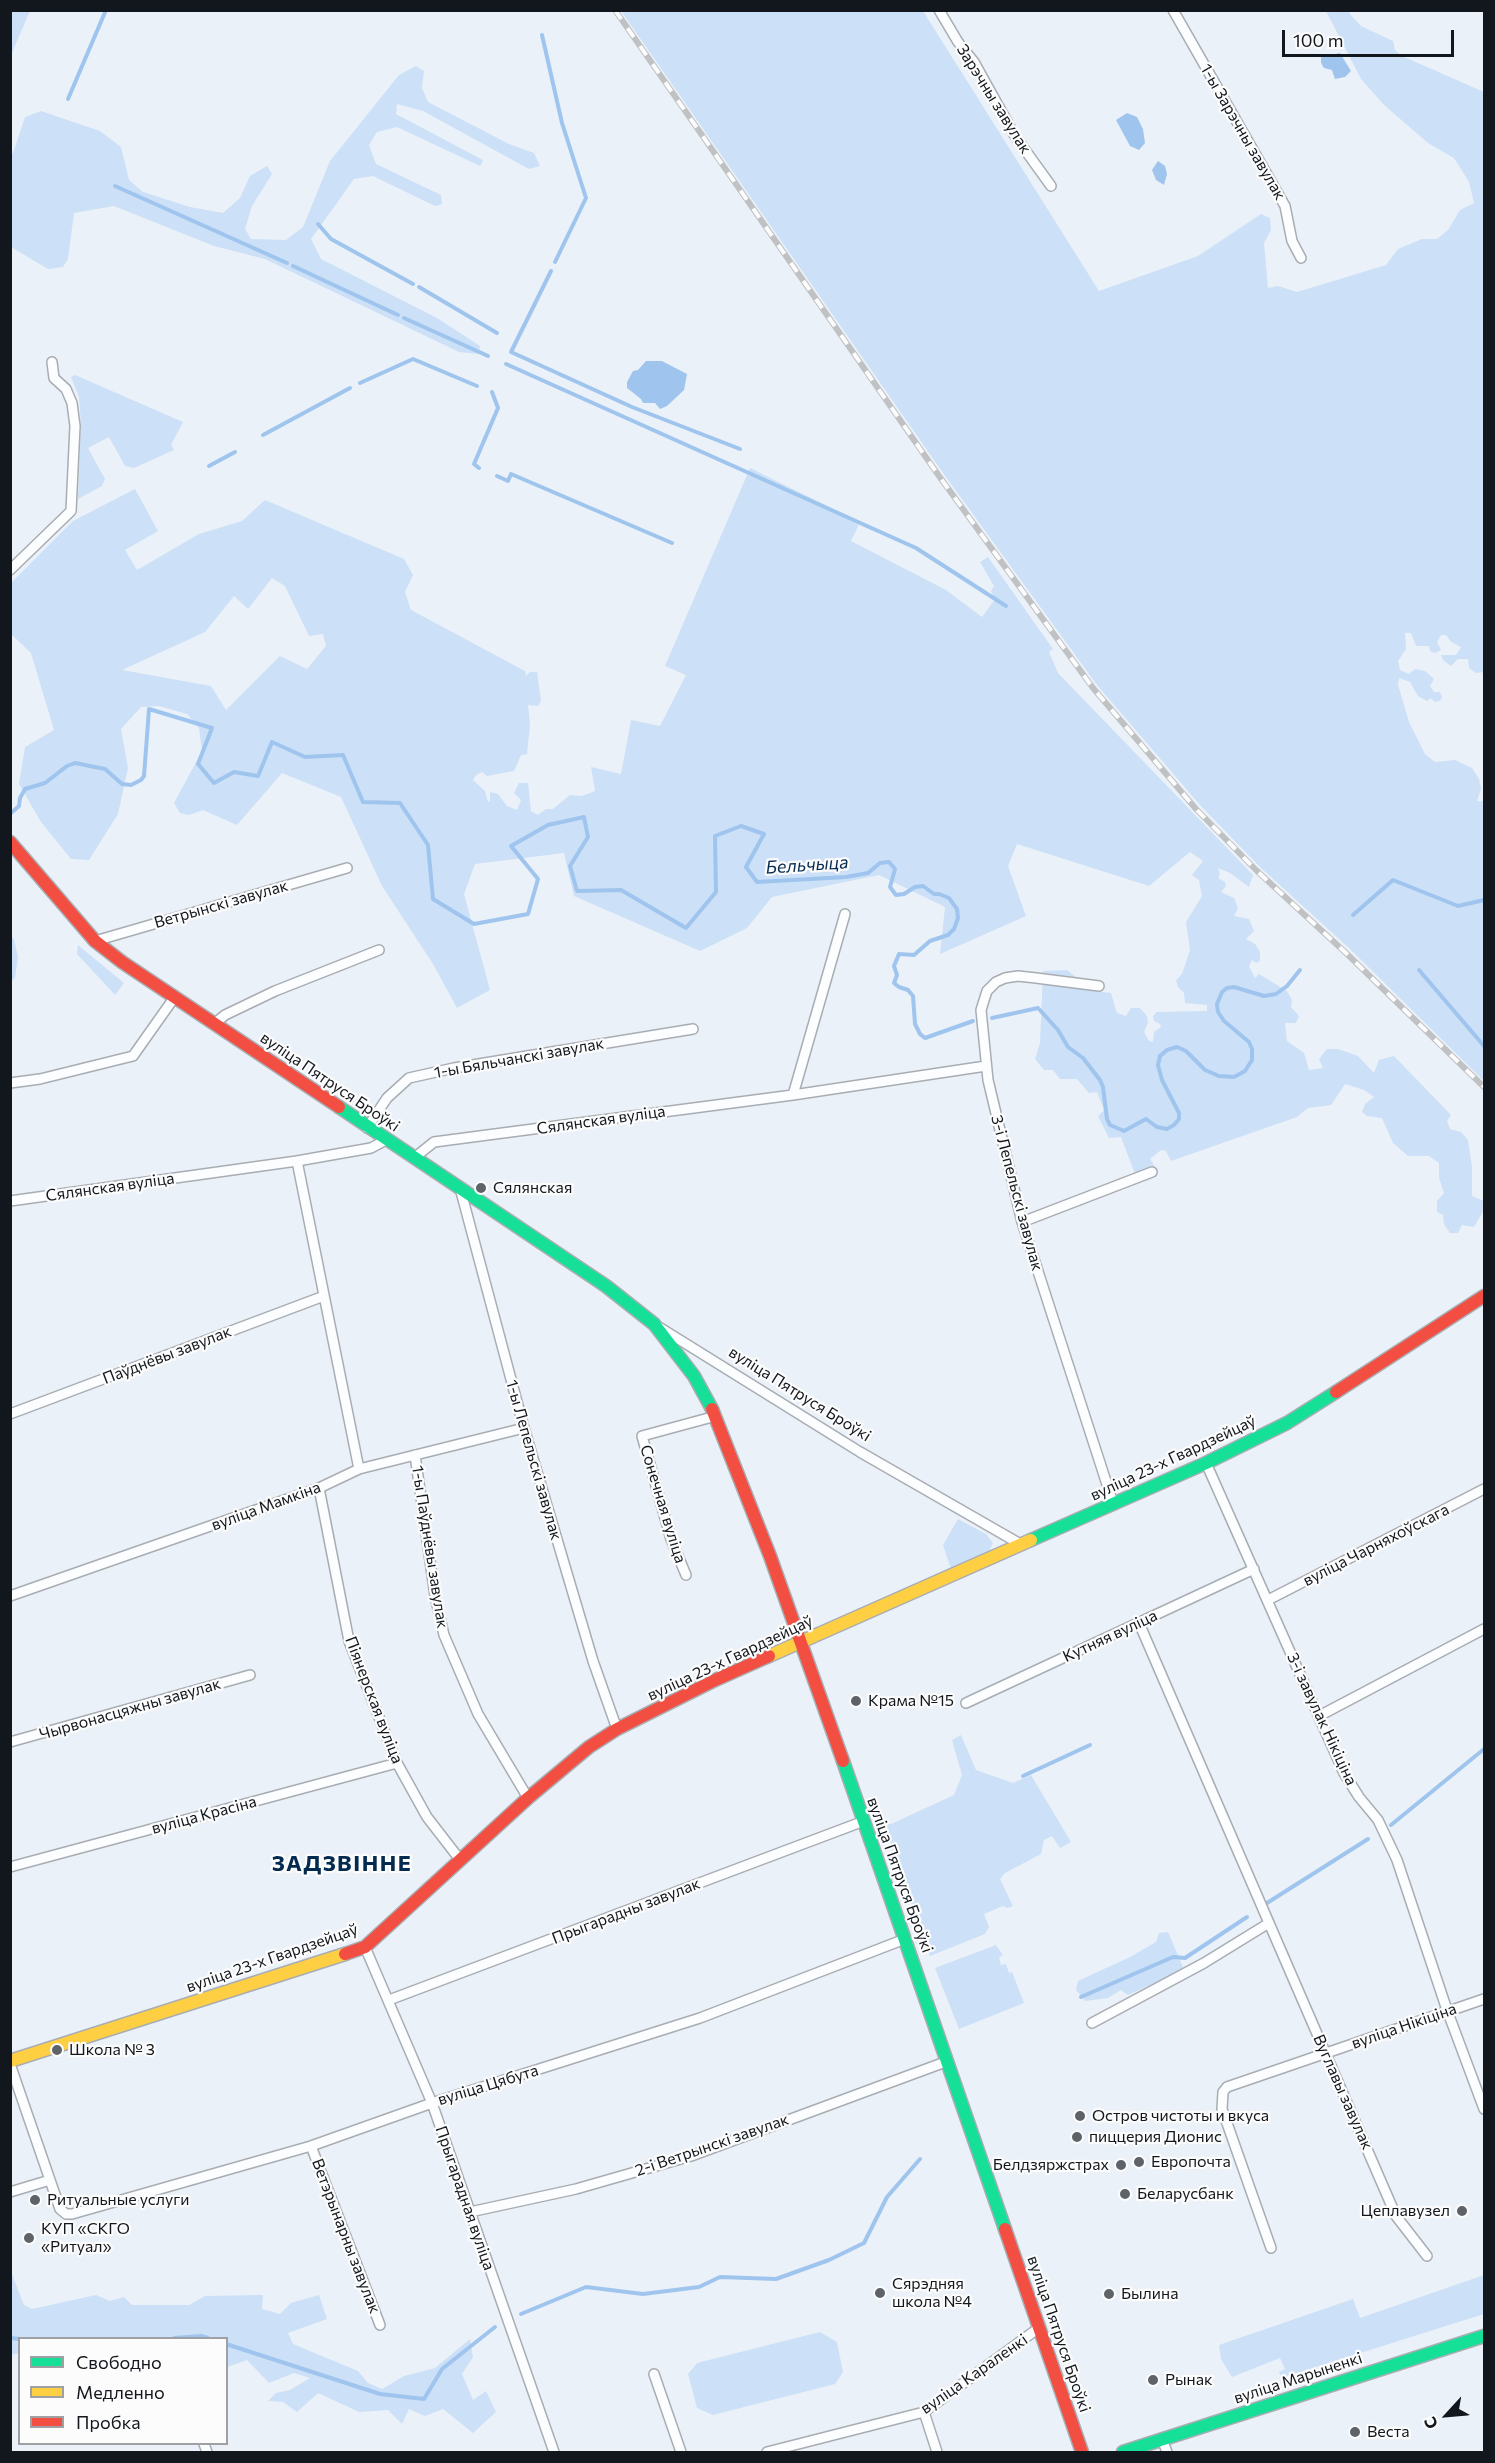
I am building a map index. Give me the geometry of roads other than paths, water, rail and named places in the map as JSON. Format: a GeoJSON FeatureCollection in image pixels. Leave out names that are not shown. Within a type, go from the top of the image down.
{"type":"FeatureCollection","features":[{"type":"Feature","properties":{"kind":"street","name":"Зарэчны завулак"},"geometry":{"type":"LineString","coordinates":[[939,10],[958,42],[974,62],[1015,136],[1051,186]]}},
{"type":"Feature","properties":{"kind":"street","name":"1-ы Зарэчны завулак"},"geometry":{"type":"LineString","coordinates":[[1173,10],[1285,206],[1292,241],[1301,258]]}},
{"type":"Feature","properties":{"kind":"street"},"geometry":{"type":"LineString","coordinates":[[10,570],[71,511],[75,426],[72,403],[66,389],[54,378],[52,362]]}},
{"type":"Feature","properties":{"kind":"street","name":"вуліца Пятруся Броўкі"},"geometry":{"type":"LineString","coordinates":[[10,842],[95,940],[174,998],[606,1286],[654,1324],[860,1452],[1022,1545]]}},
{"type":"Feature","properties":{"kind":"street","name":"Ветрынскі завулак"},"geometry":{"type":"LineString","coordinates":[[95,940],[347,868]]}},
{"type":"Feature","properties":{"kind":"street"},"geometry":{"type":"LineString","coordinates":[[793,1095],[845,914]]}},
{"type":"Feature","properties":{"kind":"street"},"geometry":{"type":"LineString","coordinates":[[214,1024],[225,1015],[275,991],[380,950]]}},
{"type":"Feature","properties":{"kind":"street","name":"3-і Лепельскі завулак"},"geometry":{"type":"LineString","coordinates":[[1099,986],[1018,976],[996,982],[987,991],[981,1010],[986,1066],[1022,1222],[1113,1503]]}},
{"type":"Feature","properties":{"kind":"street"},"geometry":{"type":"LineString","coordinates":[[10,1083],[40,1079],[133,1056],[174,998]]}},
{"type":"Feature","properties":{"kind":"street","name":"1-ы Бяльчанскі завулак"},"geometry":{"type":"LineString","coordinates":[[367,1128],[387,1098],[409,1078],[454,1068],[693,1029]]}},
{"type":"Feature","properties":{"kind":"street","name":"Сялянская вуліца"},"geometry":{"type":"LineString","coordinates":[[414,1158],[434,1142],[793,1095],[986,1066]]}},
{"type":"Feature","properties":{"kind":"street","name":"Сялянская вуліца"},"geometry":{"type":"LineString","coordinates":[[10,1201],[297,1161],[371,1148],[386,1140]]}},
{"type":"Feature","properties":{"kind":"street"},"geometry":{"type":"LineString","coordinates":[[297,1161],[359,1469]]}},
{"type":"Feature","properties":{"kind":"street"},"geometry":{"type":"LineString","coordinates":[[1022,1222],[1152,1172]]}},
{"type":"Feature","properties":{"kind":"street","name":"1-ы Лепельскі завулак"},"geometry":{"type":"LineString","coordinates":[[460,1188],[524,1428],[593,1661],[617,1729]]}},
{"type":"Feature","properties":{"kind":"street","name":"Паўднёвы завулак"},"geometry":{"type":"LineString","coordinates":[[10,1414],[324,1296]]}},
{"type":"Feature","properties":{"kind":"street","name":"вуліца 23-х Гвардзейцаў"},"geometry":{"type":"LineString","coordinates":[[10,2062],[365,1947],[528,1798],[589,1747],[617,1729],[713,1682],[1206,1463],[1287,1423],[1485,1296]]}},
{"type":"Feature","properties":{"kind":"street","name":"вуліца Пятруся Броўкі"},"geometry":{"type":"LineString","coordinates":[[654,1324],[694,1376],[716,1416],[770,1556],[948,2061],[1082,2452]]}},
{"type":"Feature","properties":{"kind":"street","name":"Сонечная вуліца"},"geometry":{"type":"LineString","coordinates":[[686,1575],[671,1539],[642,1436],[716,1416]]}},
{"type":"Feature","properties":{"kind":"street","name":"вуліца Мамкіна"},"geometry":{"type":"LineString","coordinates":[[10,1596],[319,1488],[359,1469],[524,1428]]}},
{"type":"Feature","properties":{"kind":"street","name":"1-ы Паўднёвы завулак"},"geometry":{"type":"LineString","coordinates":[[415,1455],[435,1596],[444,1635],[478,1714],[528,1798]]}},
{"type":"Feature","properties":{"kind":"street","name":"3-і завулак Нікіціна"},"geometry":{"type":"LineString","coordinates":[[1206,1463],[1344,1773],[1359,1797],[1378,1820],[1397,1860],[1448,2010],[1485,2109]]}},
{"type":"Feature","properties":{"kind":"street","name":"Піянерская вуліца"},"geometry":{"type":"LineString","coordinates":[[319,1488],[350,1641],[397,1763],[427,1817],[461,1861]]}},
{"type":"Feature","properties":{"kind":"street","name":"вуліца Чарняхоўскага"},"geometry":{"type":"LineString","coordinates":[[1268,1600],[1485,1489]]}},
{"type":"Feature","properties":{"kind":"street","name":"Кутняя вуліца"},"geometry":{"type":"LineString","coordinates":[[966,1703],[1254,1569]]}},
{"type":"Feature","properties":{"kind":"street","name":"Вуглавы завулак"},"geometry":{"type":"LineString","coordinates":[[1139,1623],[1396,2216],[1427,2256]]}},
{"type":"Feature","properties":{"kind":"street"},"geometry":{"type":"LineString","coordinates":[[1319,1716],[1485,1629]]}},
{"type":"Feature","properties":{"kind":"street","name":"Чырвонасцяжны завулак"},"geometry":{"type":"LineString","coordinates":[[10,1742],[250,1675]]}},
{"type":"Feature","properties":{"kind":"street","name":"вуліца Красіна"},"geometry":{"type":"LineString","coordinates":[[10,1867],[397,1763]]}},
{"type":"Feature","properties":{"kind":"street","name":"Прыгарадны завулак"},"geometry":{"type":"LineString","coordinates":[[389,2000],[864,1821]]}},
{"type":"Feature","properties":{"kind":"street"},"geometry":{"type":"LineString","coordinates":[[1092,2023],[1204,1963],[1269,1923]]}},
{"type":"Feature","properties":{"kind":"street","name":"вуліца Цябута"},"geometry":{"type":"LineString","coordinates":[[50,2180],[60,2209],[66,2214],[181,2184],[311,2146],[432,2103],[700,2018],[905,1939]]}},
{"type":"Feature","properties":{"kind":"street","name":"Прыгарадная вуліца"},"geometry":{"type":"LineString","coordinates":[[365,1947],[432,2103],[554,2452]]}},
{"type":"Feature","properties":{"kind":"street","name":"вуліца Нікіціна"},"geometry":{"type":"LineString","coordinates":[[1271,2248],[1222,2109],[1223,2092],[1233,2084],[1485,1999]]}},
{"type":"Feature","properties":{"kind":"street","name":"2-і Ветрынскі завулак"},"geometry":{"type":"LineString","coordinates":[[470,2212],[576,2189],[691,2156],[948,2061]]}},
{"type":"Feature","properties":{"kind":"street"},"geometry":{"type":"LineString","coordinates":[[10,2062],[50,2180],[10,2192]]}},
{"type":"Feature","properties":{"kind":"street","name":"Ветэрынарны завулак"},"geometry":{"type":"LineString","coordinates":[[311,2146],[380,2325]]}},
{"type":"Feature","properties":{"kind":"street","name":"вуліца Караленкі"},"geometry":{"type":"LineString","coordinates":[[767,2452],[802,2448],[924,2412],[1040,2327]]}},
{"type":"Feature","properties":{"kind":"street","name":"вуліца Марыненкі"},"geometry":{"type":"LineString","coordinates":[[1123,2452],[1485,2336]]}},
{"type":"Feature","properties":{"kind":"street"},"geometry":{"type":"LineString","coordinates":[[654,2374],[681,2452]]}},
{"type":"Feature","properties":{"kind":"street"},"geometry":{"type":"LineString","coordinates":[[924,2412],[937,2452]]}},
{"type":"Feature","properties":{"kind":"street"},"geometry":{"type":"LineString","coordinates":[[1162,2439],[1167,2452]]}},
{"type":"Feature","properties":{"kind":"water"},"geometry":{"type":"Polygon","coordinates":[[[1340,53],[1351,71],[1345,77],[1335,79],[1332,70],[1324,68],[1321,57],[1340,53]]]}},
{"type":"Feature","properties":{"kind":"water"},"geometry":{"type":"Polygon","coordinates":[[[1127,113],[1137,117],[1143,129],[1145,143],[1139,150],[1130,146],[1116,120],[1127,113]]]}},
{"type":"Feature","properties":{"kind":"water"},"geometry":{"type":"Polygon","coordinates":[[[1158,161],[1165,166],[1167,174],[1164,185],[1156,180],[1152,170],[1158,161]]]}},
{"type":"Feature","properties":{"kind":"water"},"geometry":{"type":"Polygon","coordinates":[[[646,361],[662,361],[687,374],[684,390],[667,406],[660,409],[655,403],[643,403],[627,388],[627,382],[633,371],[638,370],[646,361]]]}},
{"type":"Feature","properties":{"kind":"waterway"},"geometry":{"type":"LineString","coordinates":[[68,99],[106,10]]}},
{"type":"Feature","properties":{"kind":"waterway"},"geometry":{"type":"LineString","coordinates":[[542,35],[562,123],[586,198],[555,262]]}},
{"type":"Feature","properties":{"kind":"waterway"},"geometry":{"type":"LineString","coordinates":[[115,186],[287,263]]}},
{"type":"Feature","properties":{"kind":"waterway"},"geometry":{"type":"LineString","coordinates":[[318,224],[331,239],[413,284]]}},
{"type":"Feature","properties":{"kind":"waterway"},"geometry":{"type":"LineString","coordinates":[[293,266],[398,315]]}},
{"type":"Feature","properties":{"kind":"waterway"},"geometry":{"type":"LineString","coordinates":[[551,271],[511,352],[632,407],[740,449]]}},
{"type":"Feature","properties":{"kind":"waterway"},"geometry":{"type":"LineString","coordinates":[[419,287],[497,333]]}},
{"type":"Feature","properties":{"kind":"waterway"},"geometry":{"type":"LineString","coordinates":[[404,318],[488,356]]}},
{"type":"Feature","properties":{"kind":"waterway"},"geometry":{"type":"LineString","coordinates":[[360,383],[413,359],[477,386]]}},
{"type":"Feature","properties":{"kind":"waterway"},"geometry":{"type":"LineString","coordinates":[[506,364],[916,548],[1006,606]]}},
{"type":"Feature","properties":{"kind":"waterway"},"geometry":{"type":"LineString","coordinates":[[263,435],[350,388]]}},
{"type":"Feature","properties":{"kind":"waterway"},"geometry":{"type":"LineString","coordinates":[[479,468],[474,464],[498,408],[492,392]]}},
{"type":"Feature","properties":{"kind":"waterway"},"geometry":{"type":"LineString","coordinates":[[209,466],[235,452]]}},
{"type":"Feature","properties":{"kind":"waterway"},"geometry":{"type":"LineString","coordinates":[[497,476],[508,481],[511,474],[672,543]]}},
{"type":"Feature","properties":{"kind":"waterway","name":"Бельчыца"},"geometry":{"type":"LineString","coordinates":[[10,814],[19,806],[25,789],[45,783],[67,766],[75,763],[105,769],[122,784],[131,785],[141,780],[144,776],[149,709],[212,728],[198,764],[214,783],[234,772],[258,776],[272,742],[305,757],[343,755],[363,802],[400,803],[428,845],[433,899],[474,924],[528,914],[538,879],[511,846],[548,825],[584,817],[588,837],[570,866],[577,891],[621,890],[686,928],[716,892],[715,836],[741,826],[764,834],[746,867],[757,882],[846,877],[868,873],[880,863],[889,862],[895,869],[890,887],[896,895],[923,886],[934,894],[949,898],[957,909],[958,918],[954,929],[948,935],[930,941],[914,955],[899,954],[894,966],[897,975],[894,983],[908,990],[913,996],[915,1024],[925,1038],[973,1021]]}},
{"type":"Feature","properties":{"kind":"waterway","name":"Бельчыца"},"geometry":{"type":"LineString","coordinates":[[1353,915],[1393,880],[1458,906],[1484,900]]}},
{"type":"Feature","properties":{"kind":"waterway","name":"Бельчыца"},"geometry":{"type":"LineString","coordinates":[[992,1018],[1038,1008],[1058,1030],[1068,1047],[1083,1058],[1100,1080],[1110,1125],[1124,1131],[1146,1119],[1157,1127],[1167,1129],[1179,1119],[1179,1113],[1162,1080],[1158,1065],[1160,1056],[1167,1050],[1177,1047],[1186,1051],[1205,1070],[1219,1076],[1234,1077],[1245,1071],[1252,1060],[1252,1049],[1249,1042],[1224,1021],[1218,1012],[1217,1004],[1222,992],[1234,987],[1264,996],[1276,994],[1287,986],[1300,970]]}},
{"type":"Feature","properties":{"kind":"waterway"},"geometry":{"type":"LineString","coordinates":[[1419,970],[1484,1046]]}},
{"type":"Feature","properties":{"kind":"waterway"},"geometry":{"type":"LineString","coordinates":[[1023,1776],[1090,1745]]}},
{"type":"Feature","properties":{"kind":"waterway"},"geometry":{"type":"LineString","coordinates":[[1391,1825],[1484,1749]]}},
{"type":"Feature","properties":{"kind":"waterway"},"geometry":{"type":"LineString","coordinates":[[1267,1903],[1368,1839]]}},
{"type":"Feature","properties":{"kind":"waterway"},"geometry":{"type":"LineString","coordinates":[[1081,1997],[1173,1957],[1185,1958],[1247,1917]]}},
{"type":"Feature","properties":{"kind":"waterway"},"geometry":{"type":"LineString","coordinates":[[521,2314],[586,2287],[643,2294],[699,2287],[720,2277],[776,2279],[829,2260],[864,2243],[887,2197],[920,2159]]}},
{"type":"Feature","properties":{"kind":"waterway"},"geometry":{"type":"LineString","coordinates":[[228,2345],[380,2394],[424,2399],[442,2369],[495,2327]]}},
{"type":"Feature","properties":{"kind":"waterway"},"geometry":{"type":"LineString","coordinates":[[188,2337],[204,2337]]}},
{"type":"Feature","properties":{"kind":"waterway"},"geometry":{"type":"LineString","coordinates":[[10,2338],[18,2339]]}},
{"type":"Feature","properties":{"kind":"railway"},"geometry":{"type":"LineString","coordinates":[[615,10],[939,476],[1093,688],[1196,809],[1257,871],[1347,954],[1484,1087]]}},
{"type":"Feature","properties":{"kind":"place","name":"Сялянская"},"geometry":{"type":"Point","coordinates":[481,1188]}},
{"type":"Feature","properties":{"kind":"place","name":"Крама №15"},"geometry":{"type":"Point","coordinates":[856,1701]}},
{"type":"Feature","properties":{"kind":"place","name":"Школа № 3"},"geometry":{"type":"Point","coordinates":[57,2050]}},
{"type":"Feature","properties":{"kind":"place","name":"Остров чистоты и вкуса"},"geometry":{"type":"Point","coordinates":[1080,2116]}},
{"type":"Feature","properties":{"kind":"place","name":"пиццерия Дионис"},"geometry":{"type":"Point","coordinates":[1077,2137]}},
{"type":"Feature","properties":{"kind":"place","name":"Европочта"},"geometry":{"type":"Point","coordinates":[1139,2162]}},
{"type":"Feature","properties":{"kind":"place","name":"Белдзяржстрах"},"geometry":{"type":"Point","coordinates":[1121,2165]}},
{"type":"Feature","properties":{"kind":"place","name":"Беларусбанк"},"geometry":{"type":"Point","coordinates":[1125,2194]}},
{"type":"Feature","properties":{"kind":"place","name":"Ритуальные услуги"},"geometry":{"type":"Point","coordinates":[35,2200]}},
{"type":"Feature","properties":{"kind":"place","name":"Цеплавузел"},"geometry":{"type":"Point","coordinates":[1462,2211]}},
{"type":"Feature","properties":{"kind":"place","name":"КУП «СКГО «Ритуал»"},"geometry":{"type":"Point","coordinates":[29,2238]}},
{"type":"Feature","properties":{"kind":"place","name":"Сярэдняя школа №4"},"geometry":{"type":"Point","coordinates":[880,2293]}},
{"type":"Feature","properties":{"kind":"place","name":"Былина"},"geometry":{"type":"Point","coordinates":[1109,2294]}},
{"type":"Feature","properties":{"kind":"place","name":"Рынак"},"geometry":{"type":"Point","coordinates":[1153,2380]}},
{"type":"Feature","properties":{"kind":"place","name":"Веста"},"geometry":{"type":"Point","coordinates":[1355,2432]}},
{"type":"Feature","properties":{"kind":"district","name":"ЗАДЗВІННЕ"},"geometry":{"type":"Point","coordinates":[342,1864]}}]}
